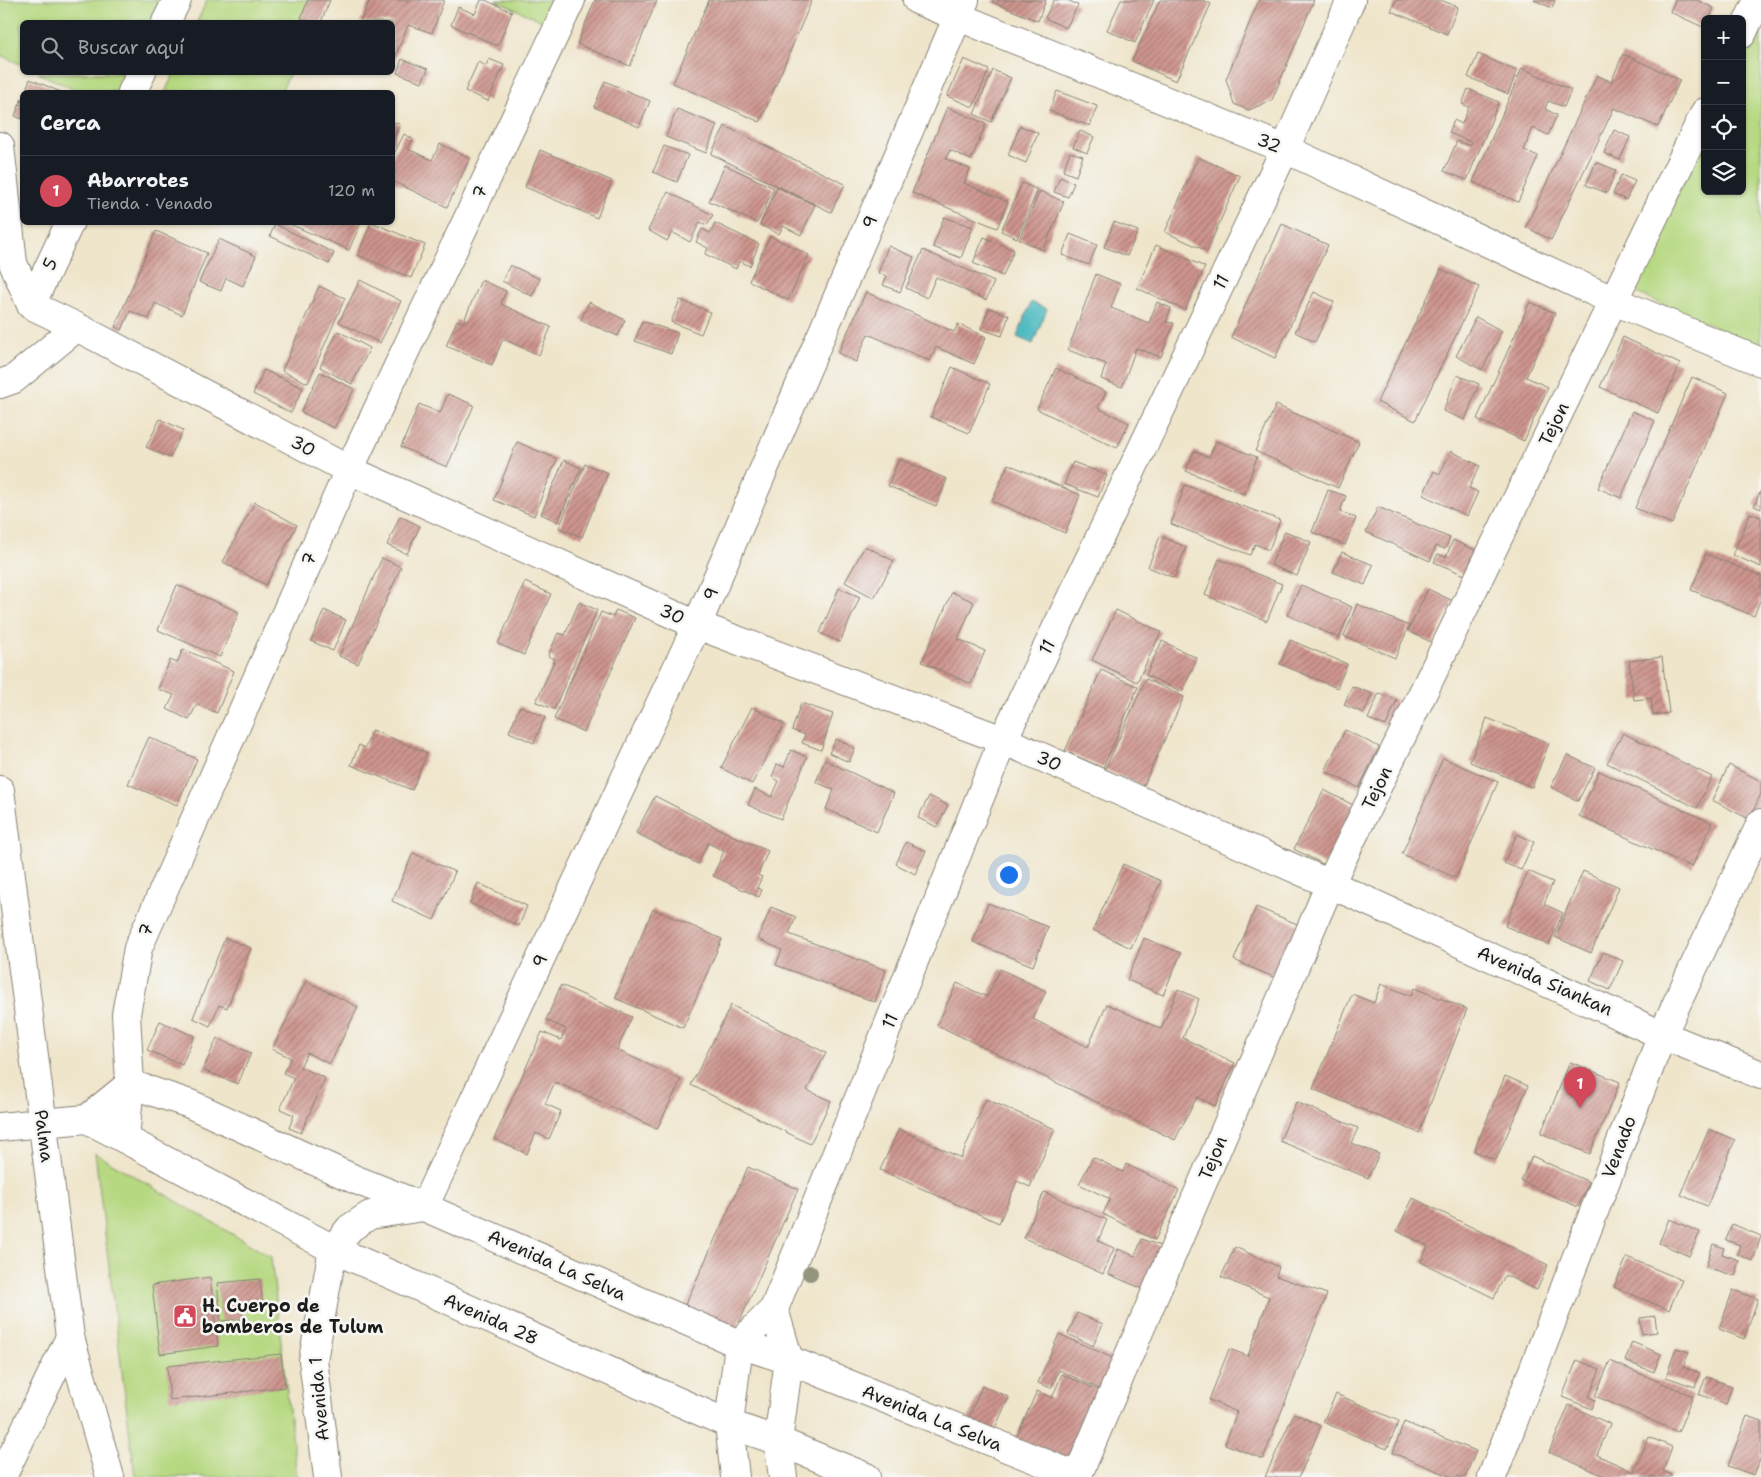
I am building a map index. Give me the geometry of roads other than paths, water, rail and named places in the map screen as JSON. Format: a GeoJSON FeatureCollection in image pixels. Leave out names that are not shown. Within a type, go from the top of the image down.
{"type":"FeatureCollection","features":[{"type":"Feature","properties":{"kind":"street"},"geometry":{"type":"LineString","coordinates":[[167,20],[176,0]]}},
{"type":"Feature","properties":{"kind":"street","name":"7"},"geometry":{"type":"LineString","coordinates":[[126,1139],[130,1084],[126,1014],[138,948],[348,470],[571,0]]}},
{"type":"Feature","properties":{"kind":"street","name":"32"},"geometry":{"type":"LineString","coordinates":[[917,0],[961,9],[1285,149],[1614,301],[1761,362]]}},
{"type":"Feature","properties":{"kind":"street","name":"11"},"geometry":{"type":"LineString","coordinates":[[774,1309],[1003,740],[1285,149],[1351,0]]}},
{"type":"Feature","properties":{"kind":"street"},"geometry":{"type":"LineString","coordinates":[[1746,26],[1758,0]]}},
{"type":"Feature","properties":{"kind":"street","name":"9"},"geometry":{"type":"LineString","coordinates":[[424,1207],[697,625],[961,9]]}},
{"type":"Feature","properties":{"kind":"street"},"geometry":{"type":"LineString","coordinates":[[133,90],[140,75]]}},
{"type":"Feature","properties":{"kind":"street","name":"Tejon"},"geometry":{"type":"LineString","coordinates":[[1078,1477],[1330,884],[1701,120]]}},
{"type":"Feature","properties":{"kind":"street"},"geometry":{"type":"LineString","coordinates":[[0,146],[13,263],[31,304]]}},
{"type":"Feature","properties":{"kind":"street","name":"5"},"geometry":{"type":"LineString","coordinates":[[31,304],[69,225]]}},
{"type":"Feature","properties":{"kind":"street","name":"30"},"geometry":{"type":"LineString","coordinates":[[31,304],[348,470],[697,625],[1003,740],[1330,884]]}},
{"type":"Feature","properties":{"kind":"street"},"geometry":{"type":"LineString","coordinates":[[0,384],[14,379],[77,327]]}},
{"type":"Feature","properties":{"kind":"street","name":"Palma"},"geometry":{"type":"LineString","coordinates":[[0,790],[70,1337],[110,1477]]}},
{"type":"Feature","properties":{"kind":"street","name":"Venado"},"geometry":{"type":"LineString","coordinates":[[1492,1477],[1662,1035],[1761,823]]}},
{"type":"Feature","properties":{"kind":"street","name":"Avenida Siankan"},"geometry":{"type":"LineString","coordinates":[[1330,884],[1662,1035],[1761,1075]]}},
{"type":"Feature","properties":{"kind":"street"},"geometry":{"type":"LineString","coordinates":[[87,1119],[130,1084]]}},
{"type":"Feature","properties":{"kind":"street","name":"Avenida La Selva"},"geometry":{"type":"LineString","coordinates":[[130,1084],[190,1104],[354,1179],[424,1207],[739,1344],[789,1360],[1078,1477]]}},
{"type":"Feature","properties":{"kind":"street"},"geometry":{"type":"LineString","coordinates":[[0,1128],[87,1119],[126,1139]]}},
{"type":"Feature","properties":{"kind":"street","name":"Avenida 28"},"geometry":{"type":"LineString","coordinates":[[126,1139],[332,1249],[729,1424],[778,1441],[866,1477]]}},
{"type":"Feature","properties":{"kind":"street"},"geometry":{"type":"LineString","coordinates":[[332,1249],[350,1228],[370,1215],[424,1207]]}},
{"type":"Feature","properties":{"kind":"street","name":"Avenida 1"},"geometry":{"type":"LineString","coordinates":[[328,1477],[313,1360],[332,1249]]}},
{"type":"Feature","properties":{"kind":"street"},"geometry":{"type":"LineString","coordinates":[[735,1477],[729,1424],[739,1344],[774,1309],[789,1360],[778,1441],[783,1477]]}},
{"type":"Feature","properties":{"kind":"street"},"geometry":{"type":"LineString","coordinates":[[2,1477],[70,1337]]}},
{"type":"Feature","properties":{"kind":"water"},"geometry":{"type":"Polygon","coordinates":[[[1031,302],[1047,309],[1033,344],[1017,337],[1031,302]]]}},
{"type":"Feature","properties":{"kind":"place","name":"Abarrotes"},"geometry":{"type":"Point","coordinates":[1580,1108]}},
{"type":"Feature","properties":{"kind":"place","name":"H. Cuerpo de bomberos de Tulum"},"geometry":{"type":"Point","coordinates":[185,1316]}}]}
